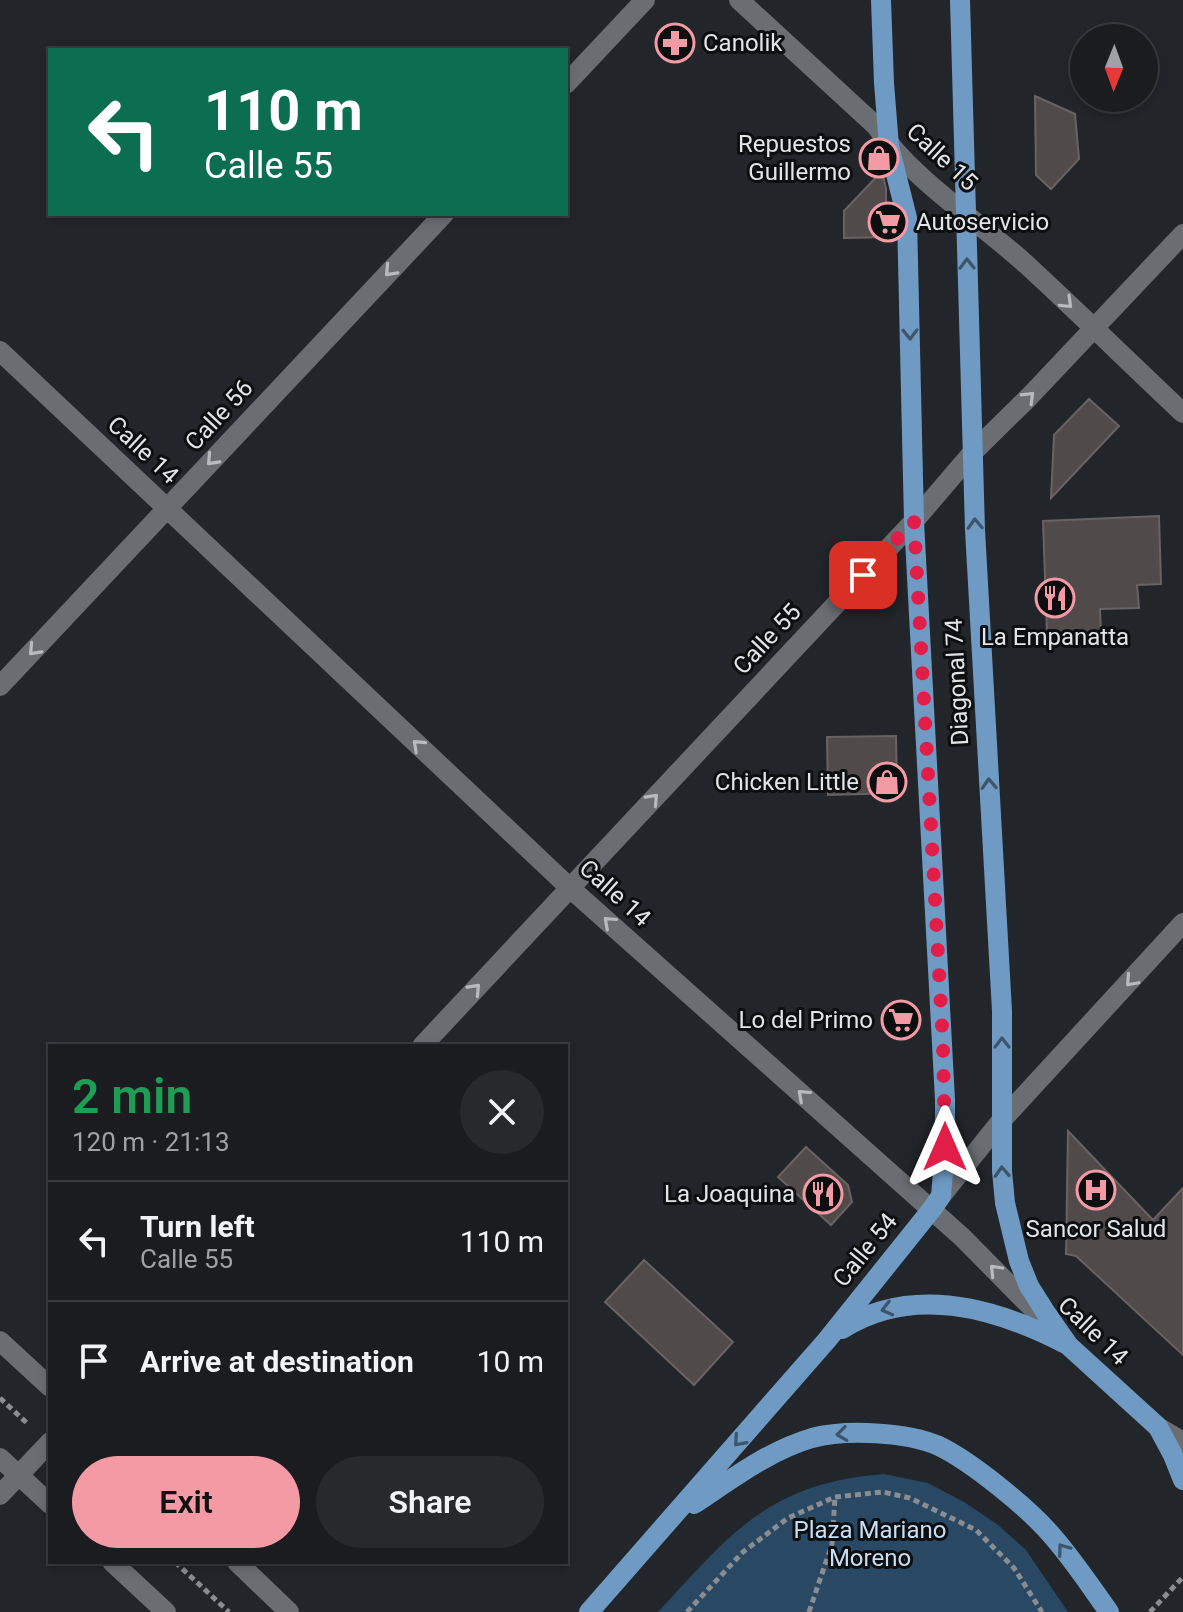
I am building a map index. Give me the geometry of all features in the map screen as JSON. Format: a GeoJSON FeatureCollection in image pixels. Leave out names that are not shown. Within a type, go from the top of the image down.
{"type":"FeatureCollection","features":[{"type":"Feature","properties":{"kind":"main road","name":"Diagonal 74"},"geometry":{"type":"LineString","coordinates":[[881,0],[889,146],[907,218],[914,521],[943,1058],[945,1147],[936,1202]]}},
{"type":"Feature","properties":{"kind":"main road","name":"Diagonal 74"},"geometry":{"type":"LineString","coordinates":[[960,0],[975,530],[1002,1011],[1001,1121],[1005,1203],[1019,1261],[1029,1286],[1069,1346]]}},
{"type":"Feature","properties":{"kind":"main road","name":"Calle 54"},"geometry":{"type":"LineString","coordinates":[[589,1612],[827,1340],[936,1202]]}},
{"type":"Feature","properties":{"kind":"main road"},"geometry":{"type":"LineString","coordinates":[[827,1340],[868,1314],[897,1306],[940,1304],[1020,1322],[1069,1346]]}},
{"type":"Feature","properties":{"kind":"main road","name":"Calle 14"},"geometry":{"type":"LineString","coordinates":[[1069,1346],[1158,1427],[1183,1480]]}},
{"type":"Feature","properties":{"kind":"main road"},"geometry":{"type":"LineString","coordinates":[[672,1518],[769,1455],[814,1438],[864,1432],[888,1434],[938,1446],[998,1485],[1053,1536],[1109,1612]]}},
{"type":"Feature","properties":{"kind":"street"},"geometry":{"type":"LineString","coordinates":[[568,82],[645,0]]}},
{"type":"Feature","properties":{"kind":"street","name":"Calle 15"},"geometry":{"type":"LineString","coordinates":[[739,0],[876,126],[889,146],[1027,265],[1183,413]]}},
{"type":"Feature","properties":{"kind":"street","name":"Calle 56"},"geometry":{"type":"LineString","coordinates":[[0,686],[442,216]]}},
{"type":"Feature","properties":{"kind":"street","name":"Calle 55"},"geometry":{"type":"LineString","coordinates":[[424,1044],[914,521],[973,452],[1183,234]]}},
{"type":"Feature","properties":{"kind":"street","name":"Calle 14"},"geometry":{"type":"LineString","coordinates":[[0,351],[570,888],[936,1202],[1069,1346]]}},
{"type":"Feature","properties":{"kind":"street","name":"Calle 54"},"geometry":{"type":"LineString","coordinates":[[936,1202],[1001,1121],[1183,923]]}},
{"type":"Feature","properties":{"kind":"street"},"geometry":{"type":"LineString","coordinates":[[0,1341],[48,1385]]}},
{"type":"Feature","properties":{"kind":"street"},"geometry":{"type":"LineString","coordinates":[[1158,1427],[1183,1442]]}},
{"type":"Feature","properties":{"kind":"street"},"geometry":{"type":"LineString","coordinates":[[0,1495],[48,1444]]}},
{"type":"Feature","properties":{"kind":"street"},"geometry":{"type":"LineString","coordinates":[[0,1458],[48,1502]]}},
{"type":"Feature","properties":{"kind":"street"},"geometry":{"type":"LineString","coordinates":[[114,1564],[166,1612]]}},
{"type":"Feature","properties":{"kind":"street"},"geometry":{"type":"LineString","coordinates":[[239,1564],[289,1612]]}},
{"type":"Feature","properties":{"kind":"path"},"geometry":{"type":"LineString","coordinates":[[0,1398],[48,1442]]}},
{"type":"Feature","properties":{"kind":"path"},"geometry":{"type":"LineString","coordinates":[[687,1612],[743,1552],[788,1518],[835,1497],[883,1492],[910,1498],[976,1530],[1014,1568],[1042,1612]]}},
{"type":"Feature","properties":{"kind":"path"},"geometry":{"type":"LineString","coordinates":[[809,1612],[832,1544],[835,1497]]}},
{"type":"Feature","properties":{"kind":"path"},"geometry":{"type":"LineString","coordinates":[[177,1564],[229,1612]]}},
{"type":"Feature","properties":{"kind":"path"},"geometry":{"type":"LineString","coordinates":[[1150,1612],[1183,1577]]}},
{"type":"Feature","properties":{"kind":"green space","name":"Plaza Mariano Moreno"},"geometry":{"type":"Polygon","coordinates":[[[884,1474],[928,1483],[998,1525],[1026,1550],[1068,1612],[658,1612],[731,1536],[781,1501],[810,1488],[844,1479],[884,1474]]]}},
{"type":"Feature","properties":{"kind":"building"},"geometry":{"type":"Polygon","coordinates":[[[1035,96],[1075,114],[1079,159],[1051,189],[1036,175],[1035,96]]]}},
{"type":"Feature","properties":{"kind":"building"},"geometry":{"type":"Polygon","coordinates":[[[882,171],[886,205],[890,205],[892,211],[892,237],[844,238],[844,211],[882,171]]]}},
{"type":"Feature","properties":{"kind":"building"},"geometry":{"type":"Polygon","coordinates":[[[1089,399],[1119,426],[1051,498],[1054,435],[1089,399]]]}},
{"type":"Feature","properties":{"kind":"building"},"geometry":{"type":"Polygon","coordinates":[[[1159,516],[1161,584],[1137,585],[1139,608],[1100,609],[1101,632],[1047,634],[1043,521],[1159,516]]]}},
{"type":"Feature","properties":{"kind":"building"},"geometry":{"type":"Polygon","coordinates":[[[896,736],[897,793],[828,795],[827,737],[896,736]]]}},
{"type":"Feature","properties":{"kind":"building"},"geometry":{"type":"Polygon","coordinates":[[[1068,1131],[1153,1220],[1183,1188],[1183,1355],[1076,1256],[1066,1254],[1068,1131]]]}},
{"type":"Feature","properties":{"kind":"building","name":"La Joaquina"},"geometry":{"type":"Polygon","coordinates":[[[806,1147],[848,1185],[852,1202],[831,1225],[778,1177],[806,1147]]]}},
{"type":"Feature","properties":{"kind":"building"},"geometry":{"type":"Polygon","coordinates":[[[644,1260],[733,1342],[694,1385],[605,1302],[644,1260]]]}},
{"type":"Feature","properties":{"kind":"place","name":"Canolik"},"geometry":{"type":"Point","coordinates":[675,43]}},
{"type":"Feature","properties":{"kind":"place","name":"Repuestos Guillermo"},"geometry":{"type":"Point","coordinates":[879,158]}},
{"type":"Feature","properties":{"kind":"place","name":"Autoservicio"},"geometry":{"type":"Point","coordinates":[888,222]}},
{"type":"Feature","properties":{"kind":"place","name":"La Empanatta"},"geometry":{"type":"Point","coordinates":[1055,598]}},
{"type":"Feature","properties":{"kind":"place","name":"Chicken Little"},"geometry":{"type":"Point","coordinates":[887,782]}},
{"type":"Feature","properties":{"kind":"place","name":"Lo del Primo"},"geometry":{"type":"Point","coordinates":[901,1020]}},
{"type":"Feature","properties":{"kind":"place","name":"Sancor Salud"},"geometry":{"type":"Point","coordinates":[1096,1190]}},
{"type":"Feature","properties":{"kind":"place","name":"La Joaquina"},"geometry":{"type":"Point","coordinates":[823,1194]}},
{"type":"Feature","properties":{"kind":"route"},"geometry":{"type":"LineString","coordinates":[[863,575],[914,521],[943,1044],[945,1147]]}}]}
